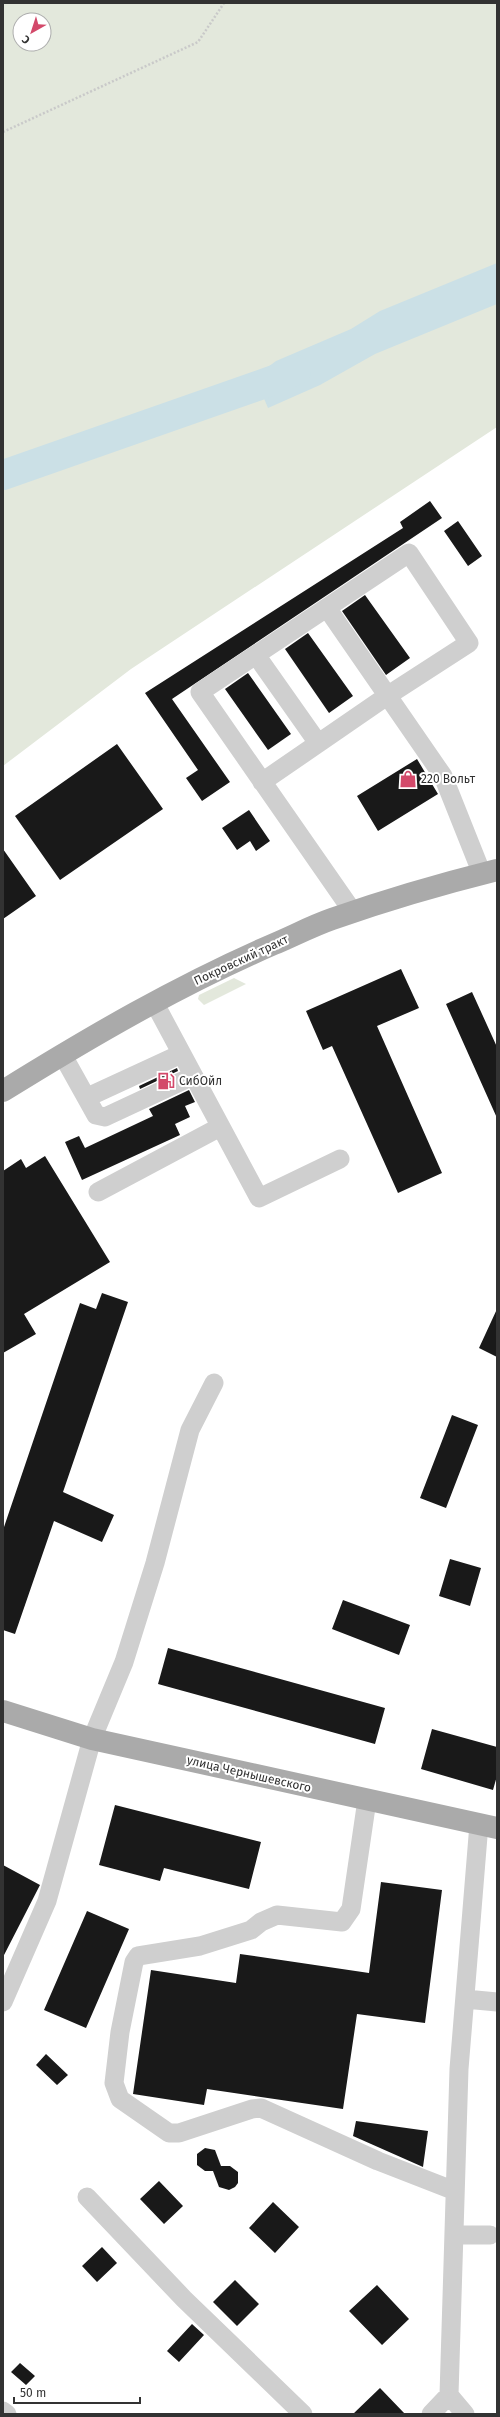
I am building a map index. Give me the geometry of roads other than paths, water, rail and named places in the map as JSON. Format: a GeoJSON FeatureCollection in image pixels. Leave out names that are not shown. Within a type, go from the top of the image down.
{"type":"FeatureCollection","features":[{"type":"Feature","properties":{"kind":"main road","name":"Покровский тракт"},"geometry":{"type":"LineString","coordinates":[[3,1091],[62,1054],[154,1002],[228,964],[331,919],[441,884],[489,872]]}},
{"type":"Feature","properties":{"kind":"main road","name":"улица Чернышевского"},"geometry":{"type":"LineString","coordinates":[[3,1711],[92,1739],[488,1826]]}},
{"type":"Feature","properties":{"kind":"street"},"geometry":{"type":"LineString","coordinates":[[262,782],[387,696],[469,643],[409,554],[200,692],[262,782],[353,912]]}},
{"type":"Feature","properties":{"kind":"street"},"geometry":{"type":"LineString","coordinates":[[326,608],[443,776],[489,872]]}},
{"type":"Feature","properties":{"kind":"street"},"geometry":{"type":"LineString","coordinates":[[256,655],[318,743]]}},
{"type":"Feature","properties":{"kind":"street"},"geometry":{"type":"LineString","coordinates":[[154,1002],[259,1198],[340,1159]]}},
{"type":"Feature","properties":{"kind":"street"},"geometry":{"type":"LineString","coordinates":[[62,1054],[96,1115],[106,1117],[194,1076]]}},
{"type":"Feature","properties":{"kind":"street"},"geometry":{"type":"LineString","coordinates":[[83,1092],[90,1096],[181,1054]]}},
{"type":"Feature","properties":{"kind":"street"},"geometry":{"type":"LineString","coordinates":[[98,1192],[220,1127]]}},
{"type":"Feature","properties":{"kind":"street"},"geometry":{"type":"LineString","coordinates":[[3,2002],[47,1901],[92,1739],[124,1662],[155,1563],[190,1430],[214,1383]]}},
{"type":"Feature","properties":{"kind":"street"},"geometry":{"type":"LineString","coordinates":[[366,1800],[351,1909],[342,1922],[277,1915],[261,1922],[251,1930],[200,1946],[138,1956],[134,1962],[120,2032],[114,2083],[115,2091],[120,2098],[170,2133],[179,2133],[252,2109],[261,2108],[378,2161],[456,2191]]}},
{"type":"Feature","properties":{"kind":"street"},"geometry":{"type":"LineString","coordinates":[[431,2414],[449,2395],[459,2069],[465,2000],[488,1826]]}},
{"type":"Feature","properties":{"kind":"street"},"geometry":{"type":"LineString","coordinates":[[465,2000],[497,2002]]}},
{"type":"Feature","properties":{"kind":"street"},"geometry":{"type":"LineString","coordinates":[[87,2197],[184,2299],[303,2414]]}},
{"type":"Feature","properties":{"kind":"street"},"geometry":{"type":"LineString","coordinates":[[454,2235],[490,2235]]}},
{"type":"Feature","properties":{"kind":"street"},"geometry":{"type":"LineString","coordinates":[[449,2395],[465,2414]]}},
{"type":"Feature","properties":{"kind":"street"},"geometry":{"type":"LineString","coordinates":[[3,2411],[6,2414]]}},
{"type":"Feature","properties":{"kind":"waterway"},"geometry":{"type":"LineString","coordinates":[[3,475],[277,379],[296,370]]}},
{"type":"Feature","properties":{"kind":"place","name":"220 Вольт"},"geometry":{"type":"Point","coordinates":[408,779]}},
{"type":"Feature","properties":{"kind":"place","name":"СибОйл"},"geometry":{"type":"Point","coordinates":[166,1081]}}]}
